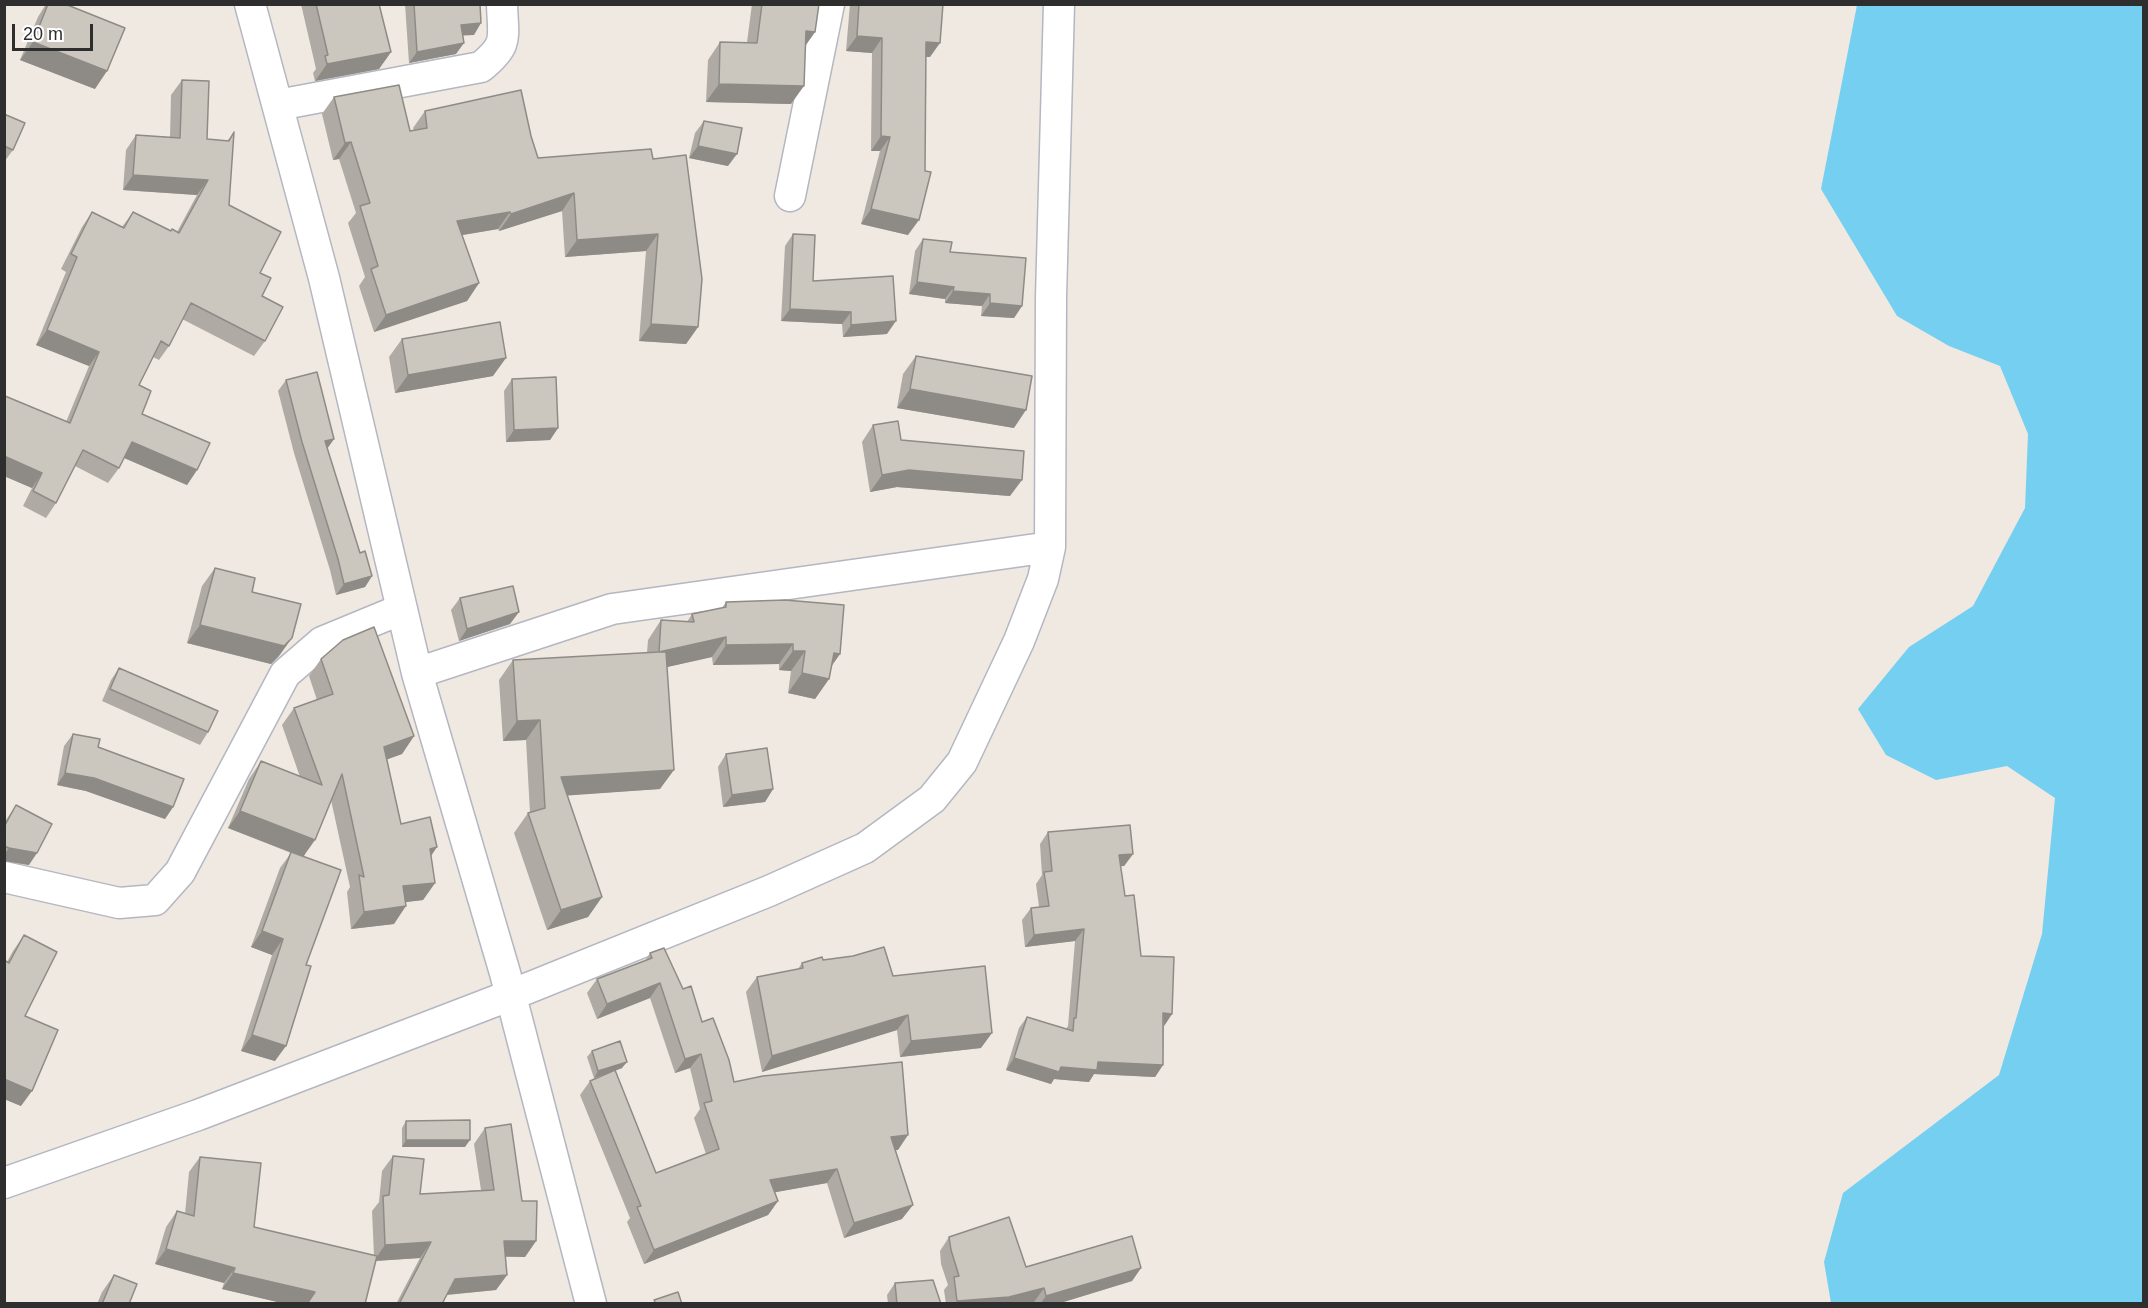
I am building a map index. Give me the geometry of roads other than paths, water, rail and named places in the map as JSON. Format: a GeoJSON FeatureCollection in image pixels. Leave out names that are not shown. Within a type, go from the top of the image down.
{"type":"FeatureCollection","features":[{"type":"Feature","properties":{"kind":"street"},"geometry":{"type":"LineString","coordinates":[[250,4],[324,278],[417,673],[511,995],[591,1304]]}},
{"type":"Feature","properties":{"kind":"street"},"geometry":{"type":"LineString","coordinates":[[278,105],[481,67],[497,54],[503,41],[502,4]]}},
{"type":"Feature","properties":{"kind":"street"},"geometry":{"type":"LineString","coordinates":[[790,196],[829,4]]}},
{"type":"Feature","properties":{"kind":"street"},"geometry":{"type":"LineString","coordinates":[[4,1183],[198,1116],[511,995],[769,891],[865,848],[932,799],[962,762],[1019,641],[1043,579],[1050,547],[1051,297],[1059,4]]}},
{"type":"Feature","properties":{"kind":"street"},"geometry":{"type":"LineString","coordinates":[[417,673],[612,609],[1050,547]]}},
{"type":"Feature","properties":{"kind":"street"},"geometry":{"type":"LineString","coordinates":[[4,877],[119,903],[155,900],[180,872],[285,674],[322,642],[402,609]]}},
{"type":"Feature","properties":{"kind":"water"},"geometry":{"type":"Polygon","coordinates":[[[1857,5],[2143,5],[2143,1303],[1831,1303],[1824,1262],[1843,1193],[1999,1075],[2042,934],[2055,798],[2007,766],[1936,780],[1886,755],[1858,709],[1909,647],[1973,606],[2025,508],[2028,434],[2000,366],[1949,346],[1897,316],[1821,189],[1857,5]]]}}]}
